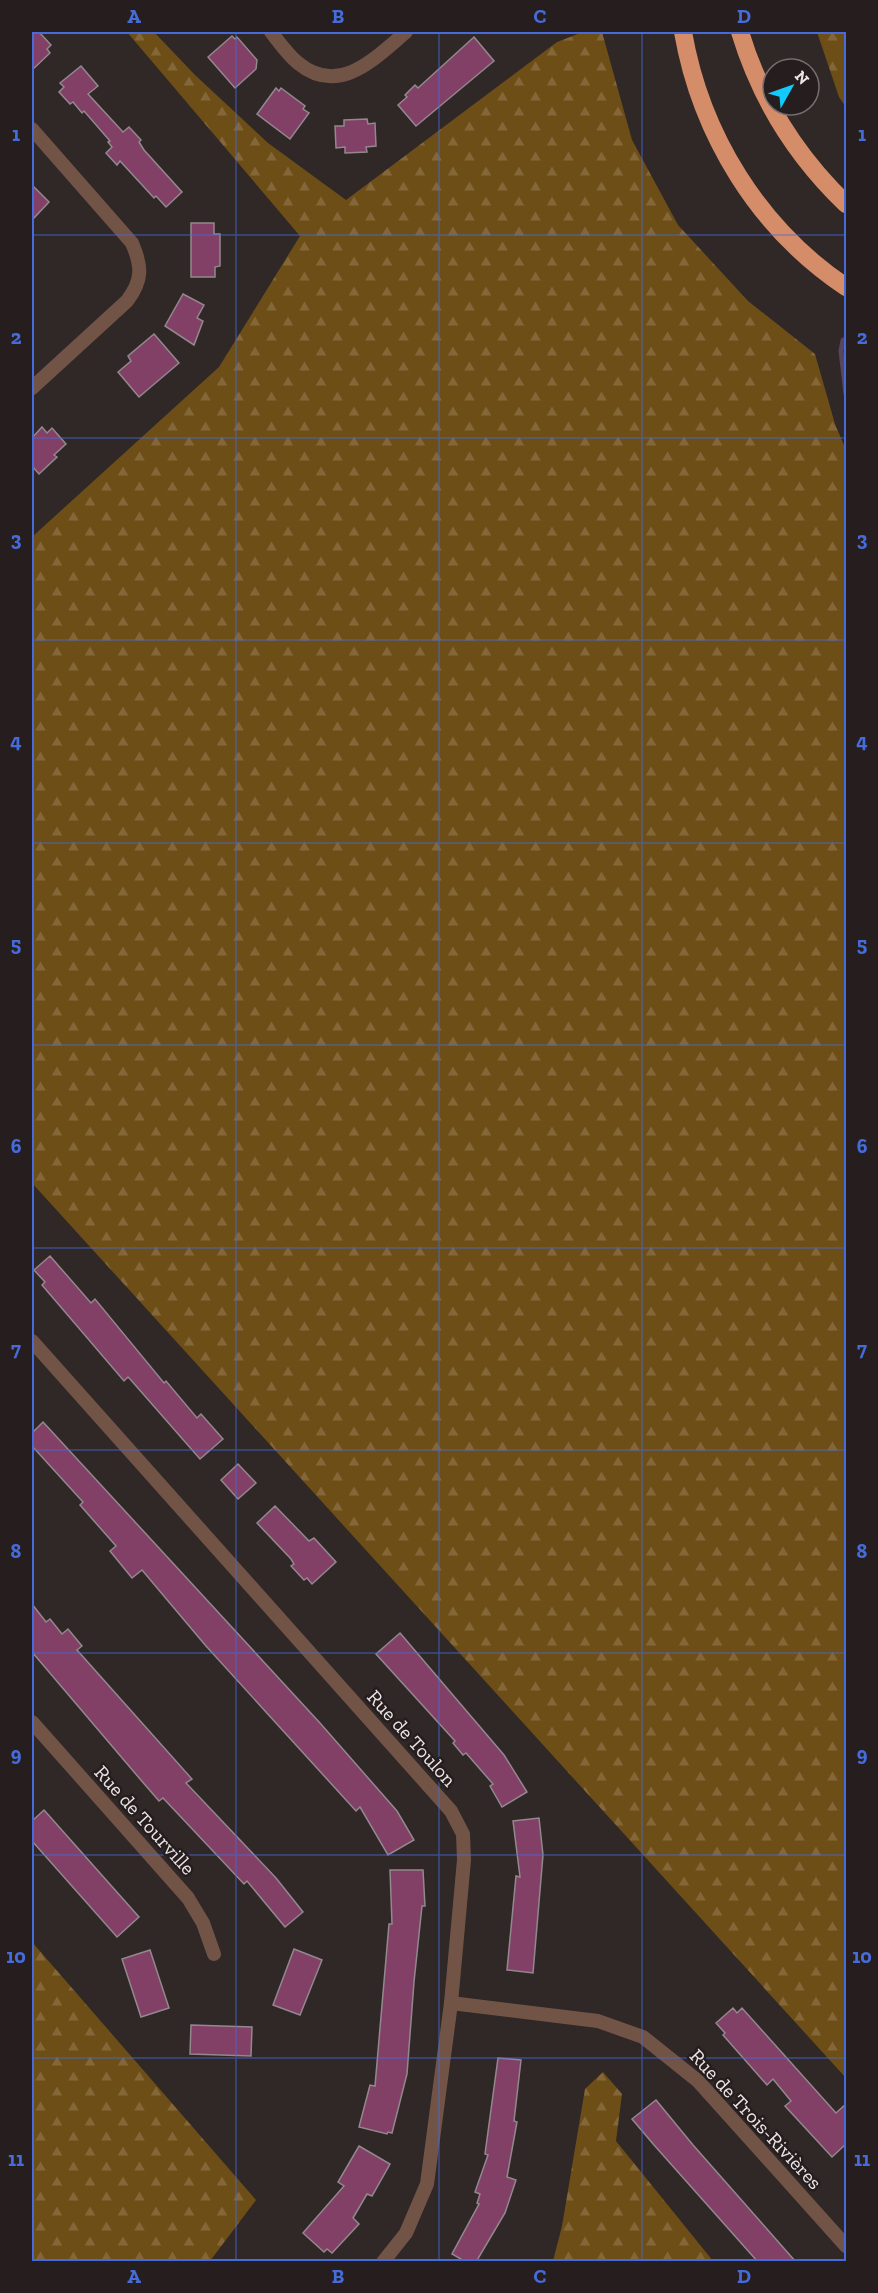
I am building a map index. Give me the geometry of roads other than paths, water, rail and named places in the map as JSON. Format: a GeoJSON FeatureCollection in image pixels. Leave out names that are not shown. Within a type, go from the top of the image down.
{"type":"FeatureCollection","features":[{"type":"Feature","properties":{"kind":"highway"},"geometry":{"type":"LineString","coordinates":[[683,32],[704,108],[734,170],[756,202],[789,240],[846,287]]}},
{"type":"Feature","properties":{"kind":"highway"},"geometry":{"type":"LineString","coordinates":[[740,32],[756,77],[775,115],[811,166],[846,204]]}},
{"type":"Feature","properties":{"kind":"street"},"geometry":{"type":"LineString","coordinates":[[271,32],[297,63],[311,72],[329,77],[350,75],[370,63],[406,32]]}},
{"type":"Feature","properties":{"kind":"street"},"geometry":{"type":"LineString","coordinates":[[32,129],[132,243],[140,263],[137,288],[127,301],[32,388]]}},
{"type":"Feature","properties":{"kind":"street","name":"Rue de Toulon"},"geometry":{"type":"LineString","coordinates":[[32,1341],[451,1810],[463,1834],[464,1860],[451,2003],[427,2184],[406,2233],[382,2262]]}},
{"type":"Feature","properties":{"kind":"street","name":"Rue de Tourville"},"geometry":{"type":"LineString","coordinates":[[32,1722],[188,1898],[204,1923],[214,1954]]}},
{"type":"Feature","properties":{"kind":"street","name":"Rue de Trois-Rivières"},"geometry":{"type":"LineString","coordinates":[[451,2003],[598,2021],[643,2037],[698,2081],[846,2246]]}},
{"type":"Feature","properties":{"kind":"waterway"},"geometry":{"type":"LineString","coordinates":[[843,340],[841,351],[846,394]]}}]}
